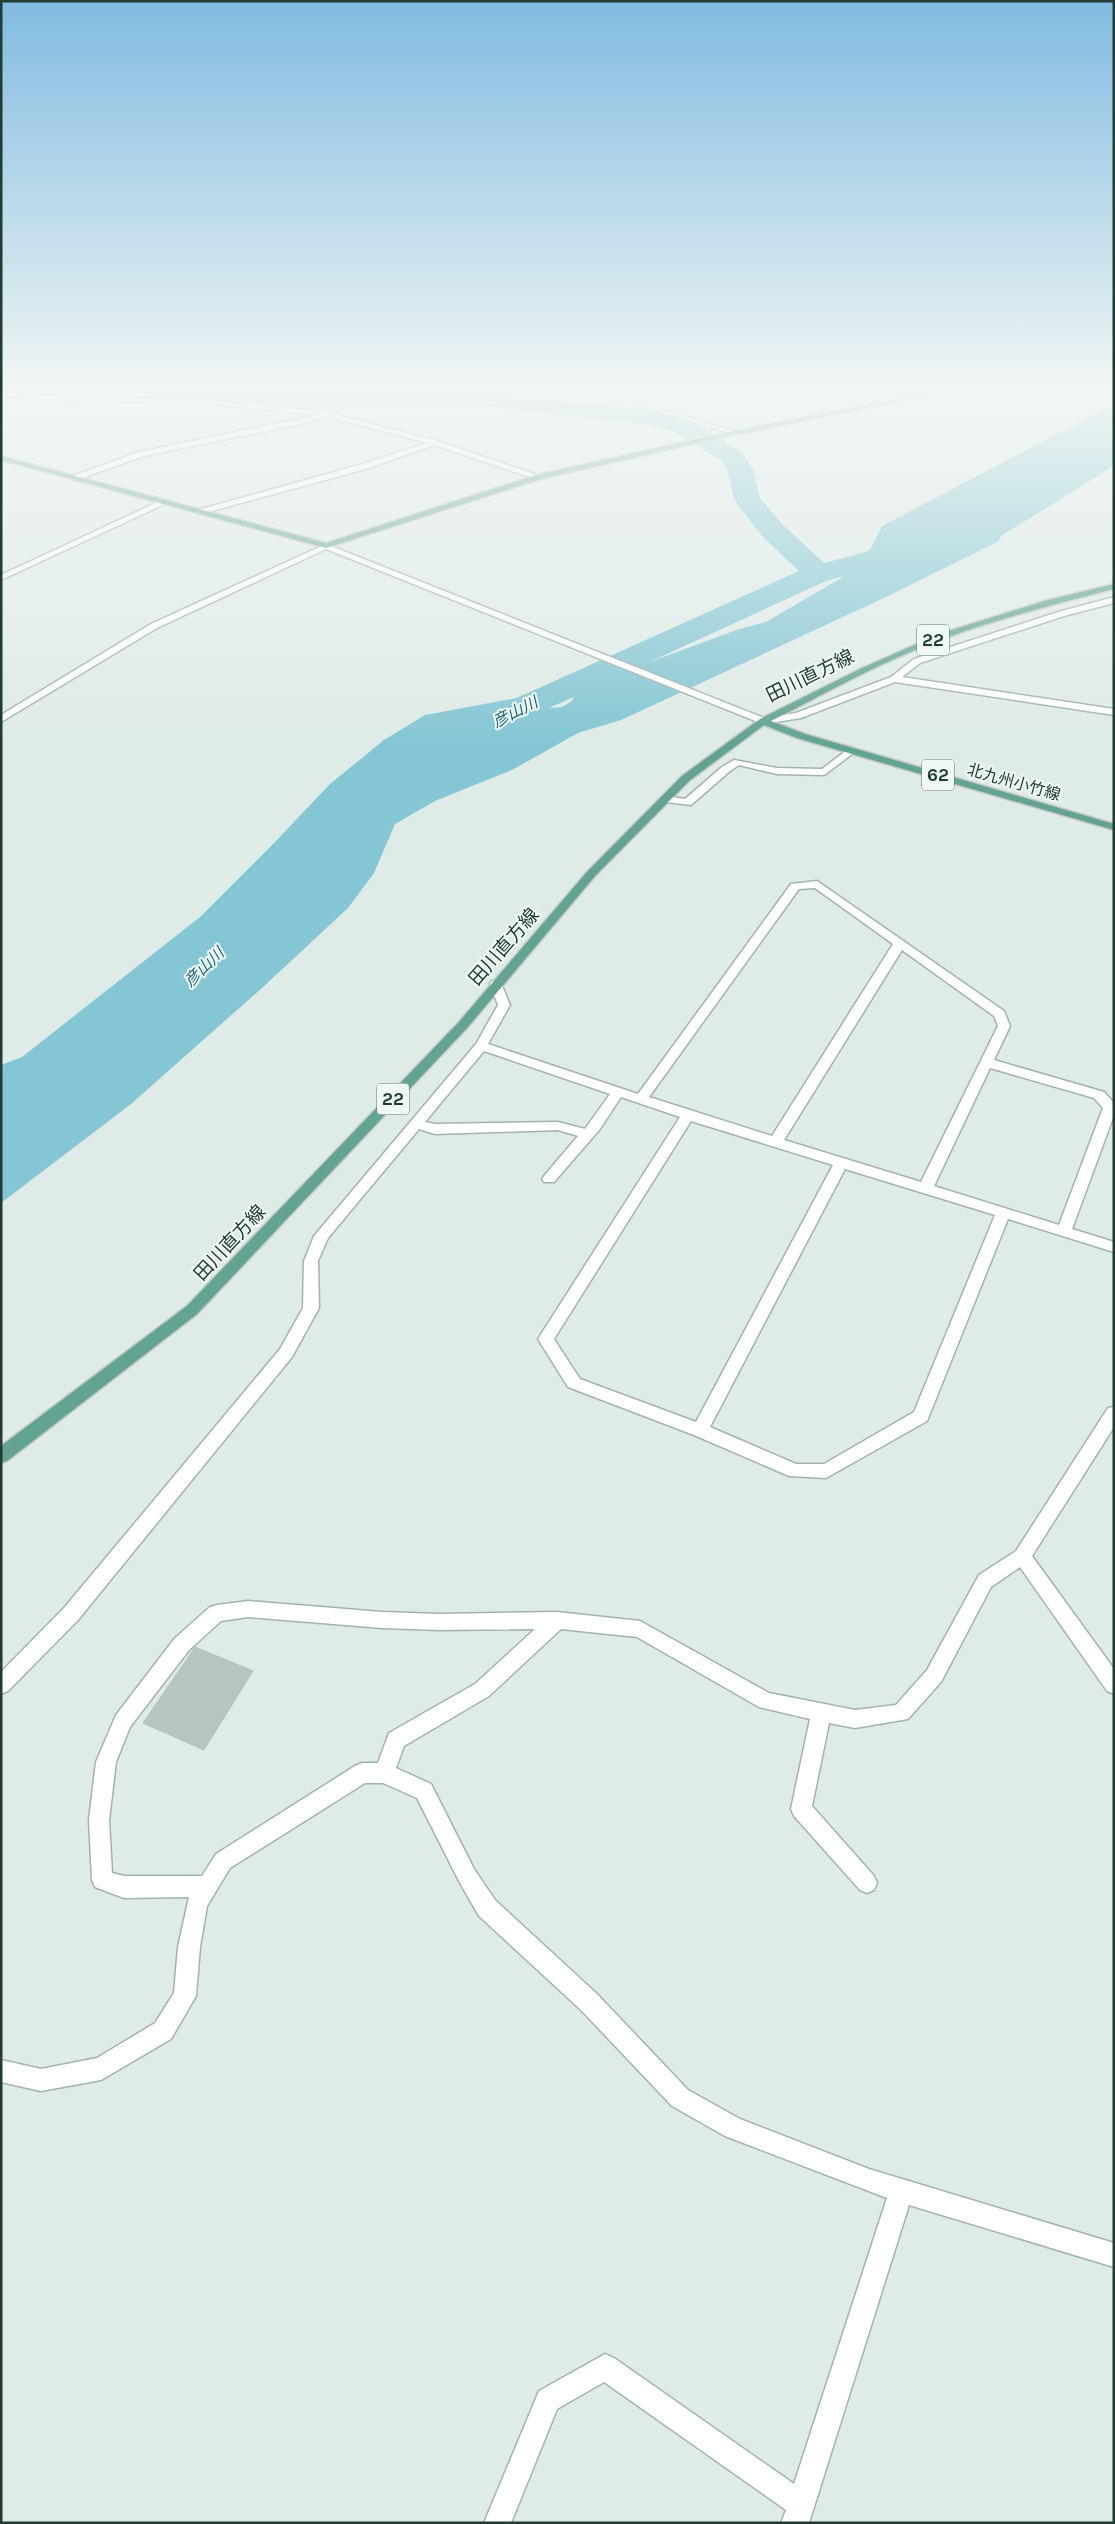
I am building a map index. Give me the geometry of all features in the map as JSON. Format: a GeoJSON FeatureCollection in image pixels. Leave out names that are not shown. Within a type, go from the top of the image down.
{"type":"FeatureCollection","features":[{"type":"Feature","properties":{"kind":"main road"},"geometry":{"type":"LineString","coordinates":[[189,509],[326,546],[441,509]]}},
{"type":"Feature","properties":{"kind":"main road","name":"田川直方線"},"geometry":{"type":"LineString","coordinates":[[1,1456],[192,1310],[463,1025],[591,874],[686,778],[763,720],[863,671],[942,636],[1051,602],[1114,586]]}},
{"type":"Feature","properties":{"kind":"main road","name":"北九州小竹線"},"geometry":{"type":"LineString","coordinates":[[763,720],[801,736],[1114,827]]}},
{"type":"Feature","properties":{"kind":"street"},"geometry":{"type":"LineString","coordinates":[[1,578],[150,509]]}},
{"type":"Feature","properties":{"kind":"street"},"geometry":{"type":"LineString","coordinates":[[200,512],[212,509]]}},
{"type":"Feature","properties":{"kind":"street"},"geometry":{"type":"LineString","coordinates":[[1,719],[154,626],[326,546],[743,714],[763,720],[798,716],[894,679],[917,661],[1061,614],[1114,600]]}},
{"type":"Feature","properties":{"kind":"street"},"geometry":{"type":"LineString","coordinates":[[894,679],[1114,712]]}},
{"type":"Feature","properties":{"kind":"street"},"geometry":{"type":"LineString","coordinates":[[666,798],[687,803],[726,769],[738,762],[777,771],[824,772],[851,750]]}},
{"type":"Feature","properties":{"kind":"street"},"geometry":{"type":"LineString","coordinates":[[642,1098],[795,886],[817,884],[1000,1014],[1004,1026],[926,1187]]}},
{"type":"Feature","properties":{"kind":"street"},"geometry":{"type":"LineString","coordinates":[[776,1141],[900,943]]}},
{"type":"Feature","properties":{"kind":"street"},"geometry":{"type":"LineString","coordinates":[[1,1685],[71,1614],[286,1354],[311,1308],[311,1261],[322,1236],[481,1046],[504,1005],[496,984]]}},
{"type":"Feature","properties":{"kind":"street"},"geometry":{"type":"LineString","coordinates":[[481,1046],[618,1092],[642,1098],[688,1115],[926,1187],[1003,1214],[1114,1247]]}},
{"type":"Feature","properties":{"kind":"street"},"geometry":{"type":"LineString","coordinates":[[986,1062],[1099,1095],[1110,1107],[1064,1232]]}},
{"type":"Feature","properties":{"kind":"street"},"geometry":{"type":"LineString","coordinates":[[549,1179],[587,1134],[618,1092]]}},
{"type":"Feature","properties":{"kind":"street"},"geometry":{"type":"LineString","coordinates":[[688,1115],[546,1338],[574,1383],[700,1430],[795,1471],[826,1471],[922,1416],[1003,1214]]}},
{"type":"Feature","properties":{"kind":"street"},"geometry":{"type":"LineString","coordinates":[[416,1124],[435,1129],[558,1126],[587,1134]]}},
{"type":"Feature","properties":{"kind":"street"},"geometry":{"type":"LineString","coordinates":[[700,1430],[842,1162]]}},
{"type":"Feature","properties":{"kind":"street"},"geometry":{"type":"LineString","coordinates":[[208,1886],[124,1887],[102,1880],[99,1820],[106,1762],[123,1721],[182,1644],[217,1614],[248,1609],[392,1620],[557,1620],[640,1629],[766,1701],[856,1719],[901,1714],[934,1676],[985,1581],[1022,1556],[1114,1413]]}},
{"type":"Feature","properties":{"kind":"street"},"geometry":{"type":"LineString","coordinates":[[1022,1556],[1114,1684]]}},
{"type":"Feature","properties":{"kind":"street"},"geometry":{"type":"LineString","coordinates":[[384,1774],[396,1740],[482,1690],[557,1620]]}},
{"type":"Feature","properties":{"kind":"street"},"geometry":{"type":"LineString","coordinates":[[821,1712],[801,1808],[867,1883]]}},
{"type":"Feature","properties":{"kind":"street"},"geometry":{"type":"LineString","coordinates":[[1,2071],[41,2080],[101,2069],[163,2031],[185,1996],[189,1947],[197,1902],[223,1861],[362,1772],[384,1774],[424,1791],[467,1876],[487,1908],[588,2002],[680,2098],[733,2128],[869,2181],[1114,2254]]}},
{"type":"Feature","properties":{"kind":"street"},"geometry":{"type":"LineString","coordinates":[[497,2523],[548,2400],[605,2367],[798,2514],[901,2190]]}},
{"type":"Feature","properties":{"kind":"water"},"geometry":{"type":"Polygon","coordinates":[[[915,509],[1045,509],[1001,536],[999,541],[886,597],[621,720],[578,733],[512,770],[435,801],[395,824],[374,873],[348,908],[263,987],[131,1104],[1,1203],[1,1065],[22,1057],[200,917],[330,784],[384,740],[425,715],[517,698],[538,709],[562,707],[572,701],[577,689],[739,629],[766,622],[841,578],[871,548],[882,526],[915,509]]]}},
{"type":"Feature","properties":{"kind":"building"},"geometry":{"type":"Polygon","coordinates":[[[195,1647],[253,1671],[204,1750],[143,1723],[195,1647]]]}},
{"type":"Feature","properties":{"kind":"waterway"},"geometry":{"type":"LineString","coordinates":[[755,509],[772,530],[818,574]]}},
{"type":"Feature","properties":{"kind":"waterway","name":"彦山川"},"geometry":{"type":"LineString","coordinates":[[818,574],[903,551],[925,541]]}},
{"type":"Feature","properties":{"kind":"waterway","name":"彦山川"},"geometry":{"type":"LineString","coordinates":[[464,737],[522,708],[818,574]]}}]}
